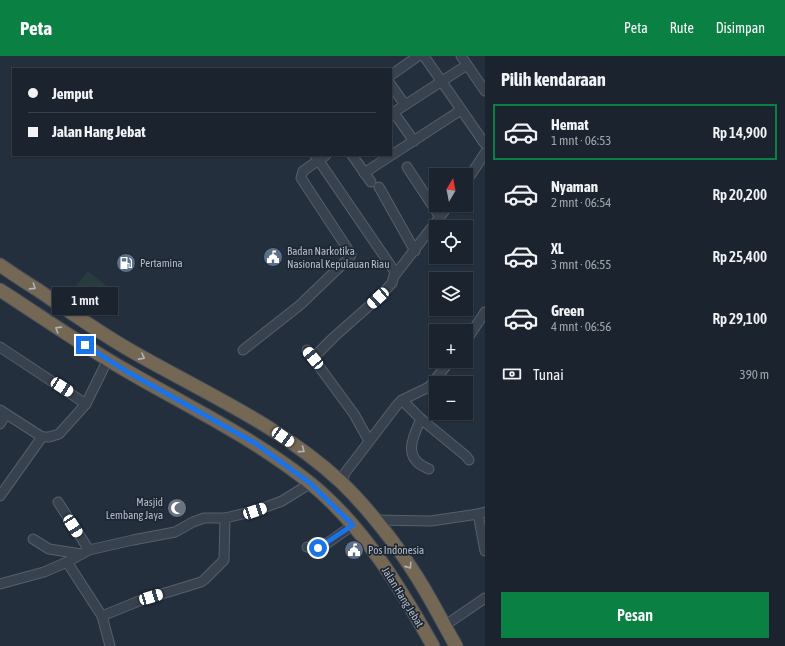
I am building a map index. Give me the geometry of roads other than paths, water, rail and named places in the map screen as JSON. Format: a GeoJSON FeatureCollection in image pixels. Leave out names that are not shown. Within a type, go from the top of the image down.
{"type":"FeatureCollection","features":[{"type":"Feature","properties":{"kind":"highway"},"geometry":{"type":"LineString","coordinates":[[0,265],[85,323],[135,354],[220,399],[283,437],[302,450],[342,483],[375,520],[417,577],[456,646]]}},
{"type":"Feature","properties":{"kind":"highway","name":"Jalan Hang Jebat"},"geometry":{"type":"LineString","coordinates":[[0,290],[108,360],[255,443],[310,483],[353,525],[378,557],[420,622],[433,646]]}},
{"type":"Feature","properties":{"kind":"highway"},"geometry":{"type":"LineString","coordinates":[[255,443],[265,426]]}},
{"type":"Feature","properties":{"kind":"street"},"geometry":{"type":"LineString","coordinates":[[392,74],[418,56]]}},
{"type":"Feature","properties":{"kind":"street"},"geometry":{"type":"LineString","coordinates":[[424,56],[485,144]]}},
{"type":"Feature","properties":{"kind":"street"},"geometry":{"type":"LineString","coordinates":[[461,56],[485,91]]}},
{"type":"Feature","properties":{"kind":"street"},"geometry":{"type":"LineString","coordinates":[[414,141],[392,113],[467,65]]}},
{"type":"Feature","properties":{"kind":"street"},"geometry":{"type":"LineString","coordinates":[[392,86],[405,105]]}},
{"type":"Feature","properties":{"kind":"street"},"geometry":{"type":"LineString","coordinates":[[392,155],[461,110]]}},
{"type":"Feature","properties":{"kind":"street"},"geometry":{"type":"LineString","coordinates":[[473,171],[485,153]]}},
{"type":"Feature","properties":{"kind":"street"},"geometry":{"type":"LineString","coordinates":[[353,156],[364,173],[375,184],[415,250]]}},
{"type":"Feature","properties":{"kind":"street"},"geometry":{"type":"LineString","coordinates":[[364,173],[391,156]]}},
{"type":"Feature","properties":{"kind":"street"},"geometry":{"type":"LineString","coordinates":[[243,350],[300,305],[350,257],[351,254],[344,241],[301,178],[303,171],[316,157],[395,272],[395,275]]}},
{"type":"Feature","properties":{"kind":"street"},"geometry":{"type":"LineString","coordinates":[[407,167],[440,218]]}},
{"type":"Feature","properties":{"kind":"street"},"geometry":{"type":"LineString","coordinates":[[313,358],[378,298],[392,283],[395,275],[444,212]]}},
{"type":"Feature","properties":{"kind":"street"},"geometry":{"type":"LineString","coordinates":[[473,330],[485,312]]}},
{"type":"Feature","properties":{"kind":"street"},"geometry":{"type":"LineString","coordinates":[[0,347],[86,404]]}},
{"type":"Feature","properties":{"kind":"street"},"geometry":{"type":"LineString","coordinates":[[307,350],[354,414],[369,441]]}},
{"type":"Feature","properties":{"kind":"street"},"geometry":{"type":"LineString","coordinates":[[0,424],[3,412],[42,437],[49,437],[59,434],[86,404],[108,360]]}},
{"type":"Feature","properties":{"kind":"street"},"geometry":{"type":"LineString","coordinates":[[342,483],[345,473],[402,400],[429,387],[444,368]]}},
{"type":"Feature","properties":{"kind":"street"},"geometry":{"type":"LineString","coordinates":[[402,400],[421,419],[469,460]]}},
{"type":"Feature","properties":{"kind":"street"},"geometry":{"type":"LineString","coordinates":[[421,419],[411,444],[412,451],[416,461],[429,469]]}},
{"type":"Feature","properties":{"kind":"street"},"geometry":{"type":"LineString","coordinates":[[0,496],[42,437]]}},
{"type":"Feature","properties":{"kind":"street"},"geometry":{"type":"LineString","coordinates":[[0,584],[44,572],[85,552],[132,540],[175,532],[204,518],[225,518],[255,511],[282,501],[310,483]]}},
{"type":"Feature","properties":{"kind":"street"},"geometry":{"type":"LineString","coordinates":[[58,502],[85,552]]}},
{"type":"Feature","properties":{"kind":"street"},"geometry":{"type":"LineString","coordinates":[[375,520],[431,521],[481,513],[485,551]]}},
{"type":"Feature","properties":{"kind":"street"},"geometry":{"type":"LineString","coordinates":[[102,616],[139,601],[204,580],[224,560],[225,518]]}},
{"type":"Feature","properties":{"kind":"street"},"geometry":{"type":"LineString","coordinates":[[307,546],[313,549],[322,547],[353,525]]}},
{"type":"Feature","properties":{"kind":"street"},"geometry":{"type":"LineString","coordinates":[[32,539],[49,549],[85,552]]}},
{"type":"Feature","properties":{"kind":"street"},"geometry":{"type":"LineString","coordinates":[[67,562],[102,616],[110,646]]}},
{"type":"Feature","properties":{"kind":"street"},"geometry":{"type":"LineString","coordinates":[[444,626],[485,598]]}},
{"type":"Feature","properties":{"kind":"place","name":"Badan Narkotika Nasional Kepulauan Riau"},"geometry":{"type":"Point","coordinates":[273,257]}},
{"type":"Feature","properties":{"kind":"place","name":"Pertamina"},"geometry":{"type":"Point","coordinates":[126,263]}},
{"type":"Feature","properties":{"kind":"place","name":"Masjid Lembang Jaya"},"geometry":{"type":"Point","coordinates":[177,508]}},
{"type":"Feature","properties":{"kind":"place","name":"Pos Indonesia"},"geometry":{"type":"Point","coordinates":[354,550]}}]}
